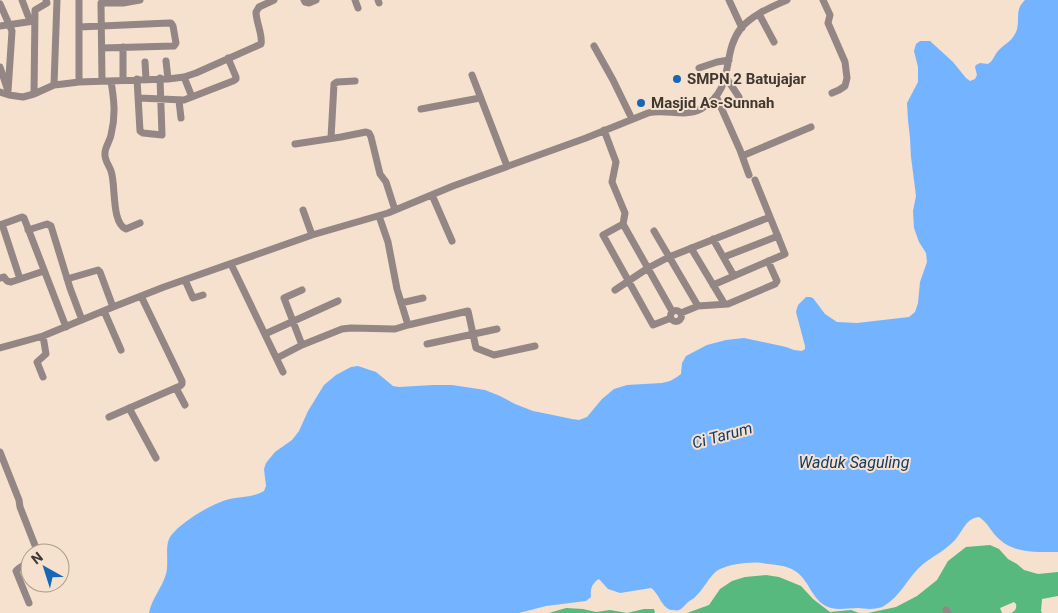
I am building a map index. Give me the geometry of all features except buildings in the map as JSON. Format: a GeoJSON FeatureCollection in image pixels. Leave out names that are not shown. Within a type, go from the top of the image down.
{"type":"FeatureCollection","features":[{"type":"Feature","properties":{"kind":"street"},"geometry":{"type":"LineString","coordinates":[[22,0],[26,12],[32,21]]}},
{"type":"Feature","properties":{"kind":"street"},"geometry":{"type":"LineString","coordinates":[[79,0],[79,82]]}},
{"type":"Feature","properties":{"kind":"street"},"geometry":{"type":"LineString","coordinates":[[102,81],[101,2],[140,0]]}},
{"type":"Feature","properties":{"kind":"street"},"geometry":{"type":"LineString","coordinates":[[0,92],[23,97],[54,85],[184,77],[196,73],[260,45],[262,39],[257,24],[256,12],[259,7],[274,0]]}},
{"type":"Feature","properties":{"kind":"street"},"geometry":{"type":"LineString","coordinates":[[304,0],[309,3],[316,0]]}},
{"type":"Feature","properties":{"kind":"street"},"geometry":{"type":"LineString","coordinates":[[356,0],[358,8]]}},
{"type":"Feature","properties":{"kind":"street"},"geometry":{"type":"LineString","coordinates":[[729,0],[742,28]]}},
{"type":"Feature","properties":{"kind":"street"},"geometry":{"type":"LineString","coordinates":[[0,348],[42,336],[141,296],[312,235],[379,216],[654,111],[690,113],[703,107],[716,96],[723,86],[735,40],[742,28],[759,14],[787,0]]}},
{"type":"Feature","properties":{"kind":"street"},"geometry":{"type":"LineString","coordinates":[[823,0],[830,15],[828,23],[845,62],[847,78],[844,86],[832,93]]}},
{"type":"Feature","properties":{"kind":"street"},"geometry":{"type":"LineString","coordinates":[[26,12],[35,10],[46,1],[57,1],[54,85]]}},
{"type":"Feature","properties":{"kind":"street"},"geometry":{"type":"LineString","coordinates":[[0,4],[12,33],[9,93]]}},
{"type":"Feature","properties":{"kind":"street"},"geometry":{"type":"LineString","coordinates":[[34,94],[32,21],[35,10]]}},
{"type":"Feature","properties":{"kind":"street"},"geometry":{"type":"LineString","coordinates":[[759,14],[774,42]]}},
{"type":"Feature","properties":{"kind":"street"},"geometry":{"type":"LineString","coordinates":[[0,26],[32,21]]}},
{"type":"Feature","properties":{"kind":"street"},"geometry":{"type":"LineString","coordinates":[[79,27],[168,23],[174,26],[176,44],[174,46],[102,48]]}},
{"type":"Feature","properties":{"kind":"street"},"geometry":{"type":"LineString","coordinates":[[594,46],[632,119]]}},
{"type":"Feature","properties":{"kind":"street"},"geometry":{"type":"LineString","coordinates":[[123,47],[123,80]]}},
{"type":"Feature","properties":{"kind":"street"},"geometry":{"type":"LineString","coordinates":[[139,98],[186,100],[235,80],[236,76],[228,58]]}},
{"type":"Feature","properties":{"kind":"street"},"geometry":{"type":"LineString","coordinates":[[699,68],[729,60]]}},
{"type":"Feature","properties":{"kind":"street"},"geometry":{"type":"LineString","coordinates":[[138,79],[140,131],[143,134],[162,135],[161,100],[166,61]]}},
{"type":"Feature","properties":{"kind":"street"},"geometry":{"type":"LineString","coordinates":[[145,62],[146,79]]}},
{"type":"Feature","properties":{"kind":"street"},"geometry":{"type":"LineString","coordinates":[[0,67],[9,93]]}},
{"type":"Feature","properties":{"kind":"street"},"geometry":{"type":"LineString","coordinates":[[472,74],[507,166]]}},
{"type":"Feature","properties":{"kind":"street"},"geometry":{"type":"LineString","coordinates":[[726,76],[740,97]]}},
{"type":"Feature","properties":{"kind":"street"},"geometry":{"type":"LineString","coordinates":[[184,77],[192,97]]}},
{"type":"Feature","properties":{"kind":"street"},"geometry":{"type":"LineString","coordinates":[[111,81],[115,103],[110,138],[105,155],[111,170],[114,201],[121,226],[126,229],[140,223]]}},
{"type":"Feature","properties":{"kind":"street"},"geometry":{"type":"LineString","coordinates":[[331,138],[334,84],[336,82],[355,81]]}},
{"type":"Feature","properties":{"kind":"street"},"geometry":{"type":"LineString","coordinates":[[716,96],[742,156],[748,175]]}},
{"type":"Feature","properties":{"kind":"street"},"geometry":{"type":"LineString","coordinates":[[421,109],[480,98]]}},
{"type":"Feature","properties":{"kind":"street"},"geometry":{"type":"LineString","coordinates":[[179,100],[181,118]]}},
{"type":"Feature","properties":{"kind":"street"},"geometry":{"type":"LineString","coordinates":[[742,156],[811,127]]}},
{"type":"Feature","properties":{"kind":"street"},"geometry":{"type":"LineString","coordinates":[[604,130],[616,162],[612,182],[625,213],[624,224],[672,315]]}},
{"type":"Feature","properties":{"kind":"street"},"geometry":{"type":"LineString","coordinates":[[295,144],[366,132],[370,134],[381,175],[386,182],[395,210]]}},
{"type":"Feature","properties":{"kind":"street"},"geometry":{"type":"LineString","coordinates":[[713,285],[785,254],[755,180]]}},
{"type":"Feature","properties":{"kind":"street"},"geometry":{"type":"LineString","coordinates":[[432,195],[452,241]]}},
{"type":"Feature","properties":{"kind":"street"},"geometry":{"type":"LineString","coordinates":[[303,210],[312,235]]}},
{"type":"Feature","properties":{"kind":"street"},"geometry":{"type":"LineString","coordinates":[[379,216],[388,242],[397,289],[408,325]]}},
{"type":"Feature","properties":{"kind":"street"},"geometry":{"type":"LineString","coordinates":[[615,290],[648,268],[669,257],[770,216]]}},
{"type":"Feature","properties":{"kind":"street"},"geometry":{"type":"LineString","coordinates":[[20,279],[1,225],[23,217],[66,327]]}},
{"type":"Feature","properties":{"kind":"street"},"geometry":{"type":"LineString","coordinates":[[28,230],[47,224],[51,226],[82,320]]}},
{"type":"Feature","properties":{"kind":"street"},"geometry":{"type":"LineString","coordinates":[[624,224],[603,235],[653,325],[672,315],[676,310],[680,313],[698,306],[728,304],[775,284],[777,281],[768,261]]}},
{"type":"Feature","properties":{"kind":"street"},"geometry":{"type":"LineString","coordinates":[[654,231],[698,306]]}},
{"type":"Feature","properties":{"kind":"street"},"geometry":{"type":"LineString","coordinates":[[724,257],[778,236]]}},
{"type":"Feature","properties":{"kind":"street"},"geometry":{"type":"LineString","coordinates":[[713,239],[734,276]]}},
{"type":"Feature","properties":{"kind":"street"},"geometry":{"type":"LineString","coordinates":[[691,248],[724,303]]}},
{"type":"Feature","properties":{"kind":"street"},"geometry":{"type":"LineString","coordinates":[[231,264],[283,372]]}},
{"type":"Feature","properties":{"kind":"street"},"geometry":{"type":"LineString","coordinates":[[67,279],[98,270],[113,307]]}},
{"type":"Feature","properties":{"kind":"street"},"geometry":{"type":"LineString","coordinates":[[0,278],[4,277],[7,281],[11,282],[44,271]]}},
{"type":"Feature","properties":{"kind":"street"},"geometry":{"type":"LineString","coordinates":[[185,280],[193,298],[203,295]]}},
{"type":"Feature","properties":{"kind":"street"},"geometry":{"type":"LineString","coordinates":[[302,290],[284,298],[302,345]]}},
{"type":"Feature","properties":{"kind":"street"},"geometry":{"type":"LineString","coordinates":[[109,416],[182,384],[141,296]]}},
{"type":"Feature","properties":{"kind":"street"},"geometry":{"type":"LineString","coordinates":[[401,303],[423,298]]}},
{"type":"Feature","properties":{"kind":"street"},"geometry":{"type":"LineString","coordinates":[[265,334],[338,301]]}},
{"type":"Feature","properties":{"kind":"street"},"geometry":{"type":"LineString","coordinates":[[104,311],[122,350]]}},
{"type":"Feature","properties":{"kind":"street"},"geometry":{"type":"LineString","coordinates":[[277,358],[328,334],[348,328],[393,330],[468,311],[476,348],[494,355],[535,346]]}},
{"type":"Feature","properties":{"kind":"street"},"geometry":{"type":"LineString","coordinates":[[427,344],[498,329]]}},
{"type":"Feature","properties":{"kind":"street"},"geometry":{"type":"LineString","coordinates":[[42,336],[46,354],[37,362],[43,377]]}},
{"type":"Feature","properties":{"kind":"street"},"geometry":{"type":"LineString","coordinates":[[176,388],[184,405]]}},
{"type":"Feature","properties":{"kind":"street"},"geometry":{"type":"LineString","coordinates":[[129,408],[156,458]]}},
{"type":"Feature","properties":{"kind":"street"},"geometry":{"type":"LineString","coordinates":[[0,452],[34,543]]}},
{"type":"Feature","properties":{"kind":"street"},"geometry":{"type":"LineString","coordinates":[[20,567],[16,571],[20,581]]}},
{"type":"Feature","properties":{"kind":"street"},"geometry":{"type":"LineString","coordinates":[[25,593],[29,603]]}},
{"type":"Feature","properties":{"kind":"green space"},"geometry":{"type":"Polygon","coordinates":[[[990,545],[999,549],[1008,559],[1024,570],[1038,574],[1058,572],[1058,596],[1042,599],[1042,613],[1011,613],[1016,609],[1014,602],[1000,608],[1002,613],[868,613],[896,607],[917,596],[937,580],[948,561],[966,547],[990,545]]]}},
{"type":"Feature","properties":{"kind":"green space"},"geometry":{"type":"Polygon","coordinates":[[[766,575],[779,577],[801,586],[813,599],[830,612],[851,610],[859,613],[687,613],[709,605],[720,589],[732,581],[745,577],[766,575]]]}},
{"type":"Feature","properties":{"kind":"green space"},"geometry":{"type":"Polygon","coordinates":[[[566,608],[596,612],[610,610],[627,613],[549,613],[566,608]]]}},
{"type":"Feature","properties":{"kind":"green space"},"geometry":{"type":"Polygon","coordinates":[[[654,609],[655,613],[627,613],[654,609]]]}},
{"type":"Feature","properties":{"kind":"water","name":"Waduk Saguling"},"geometry":{"type":"Polygon","coordinates":[[[1025,0],[1058,0],[1058,552],[1026,551],[1010,547],[997,537],[982,519],[979,517],[975,518],[968,522],[951,544],[917,570],[890,602],[874,609],[831,608],[819,601],[800,575],[792,569],[752,562],[718,570],[695,597],[681,609],[677,610],[671,610],[665,606],[651,588],[620,593],[608,589],[599,579],[593,584],[591,597],[586,601],[546,606],[519,613],[149,613],[166,574],[168,543],[173,533],[186,521],[211,506],[226,500],[255,495],[264,491],[266,486],[264,469],[266,463],[275,452],[292,440],[299,431],[308,411],[324,385],[336,375],[351,367],[358,366],[376,372],[393,386],[452,385],[485,390],[533,411],[579,420],[587,417],[602,399],[614,389],[627,385],[662,383],[677,377],[681,374],[682,363],[686,356],[707,345],[744,338],[802,351],[805,349],[805,346],[796,312],[798,305],[806,297],[813,298],[825,314],[837,322],[857,323],[909,317],[915,312],[918,303],[920,282],[927,262],[926,253],[919,242],[914,228],[913,211],[916,196],[907,103],[918,82],[918,67],[914,51],[916,44],[920,41],[930,41],[953,62],[966,78],[970,81],[975,79],[977,75],[976,65],[990,63],[998,51],[1013,37],[1017,30],[1019,8],[1025,0]]]}},
{"type":"Feature","properties":{"kind":"place","name":"SMPN 2 Batujajar"},"geometry":{"type":"Point","coordinates":[677,79]}},
{"type":"Feature","properties":{"kind":"place","name":"Masjid As-Sunnah"},"geometry":{"type":"Point","coordinates":[641,103]}},
{"type":"Feature","properties":{"kind":"water label","name":"Ci Tarum"},"geometry":{"type":"Point","coordinates":[722,435]}}]}
